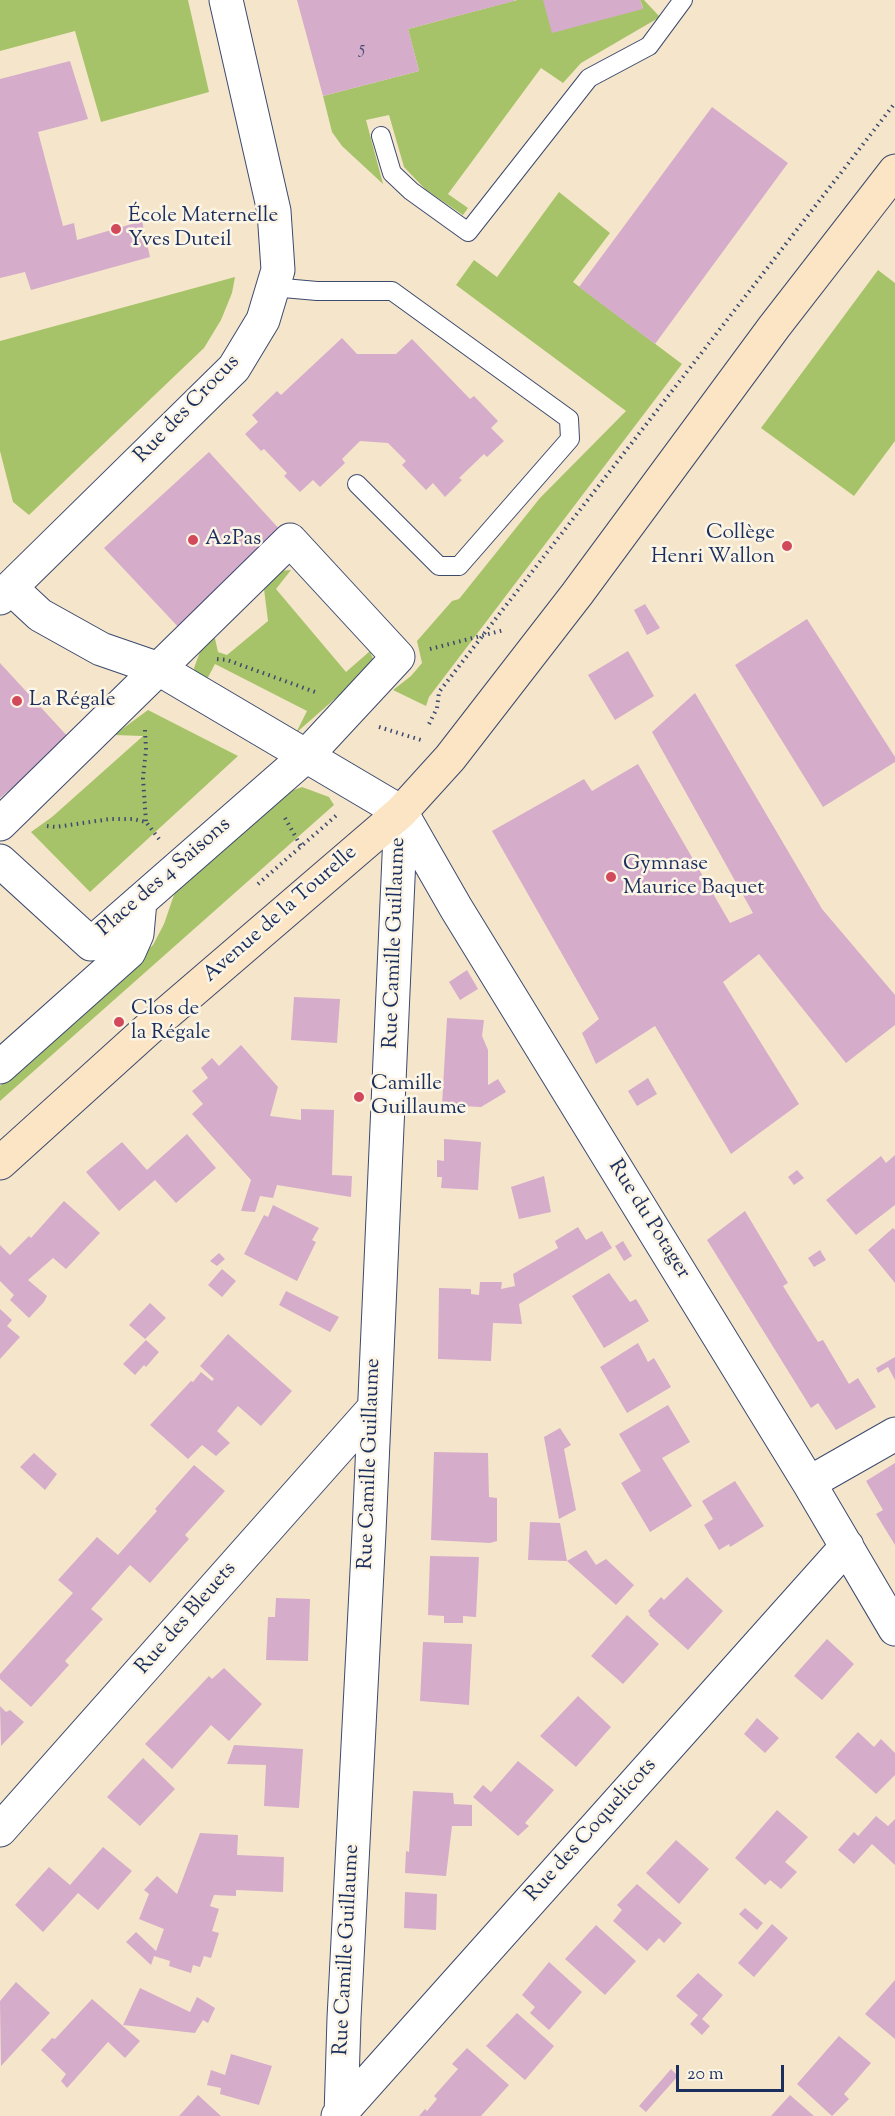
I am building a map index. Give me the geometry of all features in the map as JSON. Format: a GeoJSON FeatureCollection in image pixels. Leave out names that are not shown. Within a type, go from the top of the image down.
{"type":"FeatureCollection","features":[{"type":"Feature","properties":{"kind":"main road","name":"Avenue de la Tourelle"},"geometry":{"type":"LineString","coordinates":[[0,1163],[154,1024],[401,812],[450,759],[560,616],[774,327],[895,171]]}},
{"type":"Feature","properties":{"kind":"street","name":"Rue des Crocus"},"geometry":{"type":"LineString","coordinates":[[6,593],[234,368],[263,320],[278,270],[274,211],[226,0]]}},
{"type":"Feature","properties":{"kind":"street"},"geometry":{"type":"LineString","coordinates":[[0,824],[290,540],[398,657]]}},
{"type":"Feature","properties":{"kind":"street"},"geometry":{"type":"LineString","coordinates":[[6,593],[40,615],[102,649],[159,669],[401,812]]}},
{"type":"Feature","properties":{"kind":"street","name":"Place des 4 Saisons"},"geometry":{"type":"LineString","coordinates":[[0,861],[91,944],[306,756],[398,657]]}},
{"type":"Feature","properties":{"kind":"street","name":"Rue Camille Guillaume"},"geometry":{"type":"LineString","coordinates":[[340,2115],[401,812]]}},
{"type":"Feature","properties":{"kind":"street","name":"Rue du Potager"},"geometry":{"type":"LineString","coordinates":[[401,812],[456,908],[809,1482],[895,1629]]}},
{"type":"Feature","properties":{"kind":"street"},"geometry":{"type":"LineString","coordinates":[[0,1067],[129,952],[137,934],[140,901]]}},
{"type":"Feature","properties":{"kind":"street","name":"Rue des Bleuets"},"geometry":{"type":"LineString","coordinates":[[0,1830],[374,1408]]}},
{"type":"Feature","properties":{"kind":"street"},"geometry":{"type":"LineString","coordinates":[[809,1482],[895,1434]]}},
{"type":"Feature","properties":{"kind":"street","name":"Rue des Coquelicots"},"geometry":{"type":"LineString","coordinates":[[340,2115],[847,1546]]}},
{"type":"Feature","properties":{"kind":"lane"},"geometry":{"type":"LineString","coordinates":[[381,136],[392,173],[411,191],[468,232],[589,78],[649,46],[683,0]]}},
{"type":"Feature","properties":{"kind":"lane"},"geometry":{"type":"LineString","coordinates":[[272,287],[317,291],[392,291],[569,419],[570,439],[459,566],[439,566],[357,484]]}},
{"type":"Feature","properties":{"kind":"path"},"geometry":{"type":"LineString","coordinates":[[418,747],[437,708],[440,692],[895,103]]}},
{"type":"Feature","properties":{"kind":"path"},"geometry":{"type":"LineString","coordinates":[[398,657],[506,629]]}},
{"type":"Feature","properties":{"kind":"path"},"geometry":{"type":"LineString","coordinates":[[207,658],[227,660],[322,694]]}},
{"type":"Feature","properties":{"kind":"path"},"geometry":{"type":"LineString","coordinates":[[370,725],[429,742]]}},
{"type":"Feature","properties":{"kind":"path"},"geometry":{"type":"LineString","coordinates":[[145,729],[146,750],[143,778],[146,822],[154,833]]}},
{"type":"Feature","properties":{"kind":"path"},"geometry":{"type":"LineString","coordinates":[[269,788],[305,853]]}},
{"type":"Feature","properties":{"kind":"path"},"geometry":{"type":"LineString","coordinates":[[257,886],[332,819],[368,793]]}},
{"type":"Feature","properties":{"kind":"path"},"geometry":{"type":"LineString","coordinates":[[38,826],[56,827],[110,819],[133,819],[146,822]]}},
{"type":"Feature","properties":{"kind":"green space"},"geometry":{"type":"Polygon","coordinates":[[[0,0],[188,0],[209,92],[101,122],[75,31],[0,51],[0,0]]]}},
{"type":"Feature","properties":{"kind":"green space"},"geometry":{"type":"Polygon","coordinates":[[[517,0],[643,8],[640,0],[644,0],[660,17],[581,63],[563,83],[541,68],[448,194],[468,208],[463,215],[426,190],[404,167],[389,115],[366,120],[383,184],[342,146],[332,132],[323,96],[419,71],[408,29],[517,0]]]}},
{"type":"Feature","properties":{"kind":"green space"},"geometry":{"type":"Polygon","coordinates":[[[559,192],[610,233],[573,282],[682,364],[429,697],[426,706],[393,690],[411,676],[422,663],[417,641],[452,601],[459,599],[540,498],[626,411],[456,285],[474,260],[497,277],[559,192]]]}},
{"type":"Feature","properties":{"kind":"green space"},"geometry":{"type":"Polygon","coordinates":[[[878,270],[895,283],[895,441],[854,496],[761,428],[878,270]]]}},
{"type":"Feature","properties":{"kind":"green space"},"geometry":{"type":"Polygon","coordinates":[[[235,277],[232,293],[221,320],[204,348],[29,515],[13,502],[0,451],[0,341],[235,277]]]}},
{"type":"Feature","properties":{"kind":"green space"},"geometry":{"type":"Polygon","coordinates":[[[291,570],[276,589],[346,672],[370,651],[373,659],[370,668],[296,733],[307,711],[215,664],[203,687],[196,677],[194,668],[201,649],[214,634],[218,652],[227,655],[268,621],[264,589],[278,571],[291,570]]]}},
{"type":"Feature","properties":{"kind":"green space"},"geometry":{"type":"Polygon","coordinates":[[[148,710],[238,756],[90,892],[31,832],[52,817],[143,736],[114,735],[148,710]]]}},
{"type":"Feature","properties":{"kind":"green space"},"geometry":{"type":"Polygon","coordinates":[[[302,787],[329,797],[334,805],[0,1101],[0,1086],[153,945],[164,924],[175,892],[285,793],[302,787]]]}},
{"type":"Feature","properties":{"kind":"building"},"geometry":{"type":"Polygon","coordinates":[[[297,0],[514,1],[408,29],[419,71],[323,96],[297,0]]]}},
{"type":"Feature","properties":{"kind":"building"},"geometry":{"type":"Polygon","coordinates":[[[543,0],[640,0],[643,9],[552,33],[543,0]]]}},
{"type":"Feature","properties":{"kind":"building"},"geometry":{"type":"Polygon","coordinates":[[[70,61],[88,119],[38,132],[63,226],[74,223],[77,240],[142,221],[150,257],[31,290],[25,272],[0,278],[0,79],[70,61]]]}},
{"type":"Feature","properties":{"kind":"building"},"geometry":{"type":"Polygon","coordinates":[[[712,107],[788,163],[655,344],[579,287],[712,107]]]}},
{"type":"Feature","properties":{"kind":"building"},"geometry":{"type":"Polygon","coordinates":[[[342,338],[357,354],[396,354],[412,339],[470,399],[474,396],[498,421],[491,428],[504,441],[487,457],[484,454],[459,478],[462,480],[445,497],[433,483],[426,490],[402,465],[406,461],[388,443],[360,441],[342,459],[345,463],[320,487],[313,480],[300,492],[284,476],[287,473],[264,449],[261,451],[245,434],[258,422],[252,415],[277,391],[281,395],[342,338]]]}},
{"type":"Feature","properties":{"kind":"building","name":"A2Pas"},"geometry":{"type":"Polygon","coordinates":[[[209,452],[282,532],[182,631],[104,548],[209,452]]]}},
{"type":"Feature","properties":{"kind":"building"},"geometry":{"type":"Polygon","coordinates":[[[645,604],[660,628],[647,635],[634,610],[645,604]]]}},
{"type":"Feature","properties":{"kind":"building"},"geometry":{"type":"Polygon","coordinates":[[[807,619],[895,757],[895,762],[823,807],[735,665],[807,619]]]}},
{"type":"Feature","properties":{"kind":"building"},"geometry":{"type":"Polygon","coordinates":[[[628,651],[654,696],[615,720],[588,675],[628,651]]]}},
{"type":"Feature","properties":{"kind":"building","name":"La Régale"},"geometry":{"type":"Polygon","coordinates":[[[0,663],[70,739],[0,798],[0,663]]]}},
{"type":"Feature","properties":{"kind":"building"},"geometry":{"type":"Polygon","coordinates":[[[695,693],[822,909],[895,995],[895,1025],[846,1063],[759,954],[723,982],[799,1104],[731,1154],[655,1026],[596,1064],[582,1033],[599,1019],[492,831],[584,779],[592,791],[638,764],[730,923],[753,913],[652,732],[695,693]]]}},
{"type":"Feature","properties":{"kind":"building"},"geometry":{"type":"Polygon","coordinates":[[[467,970],[478,989],[460,1000],[449,982],[467,970]]]}},
{"type":"Feature","properties":{"kind":"building"},"geometry":{"type":"Polygon","coordinates":[[[294,997],[340,999],[337,1043],[291,1040],[294,997]]]}},
{"type":"Feature","properties":{"kind":"building"},"geometry":{"type":"Polygon","coordinates":[[[447,1018],[484,1020],[482,1036],[488,1050],[488,1085],[498,1079],[506,1092],[481,1107],[442,1105],[447,1018]]]}},
{"type":"Feature","properties":{"kind":"building"},"geometry":{"type":"Polygon","coordinates":[[[241,1045],[278,1087],[270,1116],[301,1120],[301,1109],[334,1110],[332,1175],[352,1176],[351,1197],[277,1185],[273,1198],[260,1196],[255,1212],[241,1211],[251,1180],[192,1114],[203,1104],[192,1091],[208,1078],[201,1068],[212,1058],[219,1066],[241,1045]]]}},
{"type":"Feature","properties":{"kind":"building"},"geometry":{"type":"Polygon","coordinates":[[[648,1078],[657,1094],[637,1106],[628,1091],[648,1078]]]}},
{"type":"Feature","properties":{"kind":"building"},"geometry":{"type":"Polygon","coordinates":[[[187,1134],[216,1168],[176,1203],[155,1180],[119,1211],[86,1172],[122,1142],[147,1170],[187,1134]]]}},
{"type":"Feature","properties":{"kind":"building"},"geometry":{"type":"Polygon","coordinates":[[[444,1139],[481,1142],[478,1190],[441,1188],[442,1177],[437,1177],[437,1160],[444,1161],[444,1139]]]}},
{"type":"Feature","properties":{"kind":"building"},"geometry":{"type":"Polygon","coordinates":[[[895,1155],[895,1205],[856,1235],[826,1200],[881,1156],[886,1163],[895,1155]]]}},
{"type":"Feature","properties":{"kind":"building"},"geometry":{"type":"Polygon","coordinates":[[[797,1170],[804,1178],[794,1185],[788,1177],[797,1170]]]}},
{"type":"Feature","properties":{"kind":"building"},"geometry":{"type":"Polygon","coordinates":[[[544,1176],[551,1212],[519,1219],[511,1187],[544,1176]]]}},
{"type":"Feature","properties":{"kind":"building"},"geometry":{"type":"Polygon","coordinates":[[[64,1201],[100,1233],[66,1269],[53,1258],[28,1280],[47,1296],[29,1318],[10,1300],[14,1295],[0,1281],[0,1245],[10,1255],[29,1236],[31,1238],[64,1201]]]}},
{"type":"Feature","properties":{"kind":"building"},"geometry":{"type":"Polygon","coordinates":[[[273,1205],[319,1228],[312,1240],[316,1242],[297,1281],[244,1254],[264,1215],[268,1217],[273,1205]]]}},
{"type":"Feature","properties":{"kind":"building"},"geometry":{"type":"Polygon","coordinates":[[[745,1211],[788,1283],[783,1286],[818,1342],[823,1340],[849,1384],[858,1378],[876,1407],[836,1430],[818,1403],[811,1408],[707,1240],[745,1211]]]}},
{"type":"Feature","properties":{"kind":"building"},"geometry":{"type":"Polygon","coordinates":[[[578,1227],[586,1240],[602,1231],[612,1248],[519,1304],[522,1324],[493,1323],[491,1361],[438,1359],[439,1288],[471,1289],[471,1294],[479,1295],[480,1282],[502,1282],[501,1289],[515,1286],[513,1274],[558,1248],[555,1241],[578,1227]]]}},
{"type":"Feature","properties":{"kind":"building"},"geometry":{"type":"Polygon","coordinates":[[[893,1228],[895,1230],[895,1283],[868,1250],[893,1228]]]}},
{"type":"Feature","properties":{"kind":"building"},"geometry":{"type":"Polygon","coordinates":[[[623,1241],[632,1256],[624,1261],[615,1246],[623,1241]]]}},
{"type":"Feature","properties":{"kind":"building"},"geometry":{"type":"Polygon","coordinates":[[[820,1250],[826,1260],[814,1267],[808,1258],[820,1250]]]}},
{"type":"Feature","properties":{"kind":"building"},"geometry":{"type":"Polygon","coordinates":[[[219,1253],[225,1259],[217,1266],[210,1261],[219,1253]]]}},
{"type":"Feature","properties":{"kind":"building"},"geometry":{"type":"Polygon","coordinates":[[[222,1269],[236,1281],[222,1297],[208,1285],[222,1269]]]}},
{"type":"Feature","properties":{"kind":"building"},"geometry":{"type":"Polygon","coordinates":[[[609,1273],[630,1302],[636,1299],[649,1321],[604,1348],[572,1296],[609,1273]]]}},
{"type":"Feature","properties":{"kind":"building"},"geometry":{"type":"Polygon","coordinates":[[[286,1291],[339,1317],[330,1332],[279,1305],[286,1291]]]}},
{"type":"Feature","properties":{"kind":"building"},"geometry":{"type":"Polygon","coordinates":[[[150,1303],[166,1318],[145,1339],[129,1325],[150,1303]]]}},
{"type":"Feature","properties":{"kind":"building"},"geometry":{"type":"Polygon","coordinates":[[[0,1309],[12,1320],[7,1326],[20,1337],[0,1359],[0,1309]]]}},
{"type":"Feature","properties":{"kind":"building"},"geometry":{"type":"Polygon","coordinates":[[[228,1334],[292,1391],[261,1426],[238,1406],[217,1431],[230,1443],[216,1456],[202,1445],[188,1459],[150,1425],[201,1372],[212,1381],[214,1379],[200,1366],[228,1334]]]}},
{"type":"Feature","properties":{"kind":"building"},"geometry":{"type":"Polygon","coordinates":[[[146,1340],[159,1352],[146,1367],[144,1365],[135,1375],[123,1364],[146,1340]]]}},
{"type":"Feature","properties":{"kind":"building"},"geometry":{"type":"Polygon","coordinates":[[[638,1343],[648,1362],[654,1358],[671,1387],[627,1413],[600,1367],[638,1343]]]}},
{"type":"Feature","properties":{"kind":"building"},"geometry":{"type":"Polygon","coordinates":[[[895,1357],[895,1380],[888,1367],[878,1373],[876,1368],[895,1357]]]}},
{"type":"Feature","properties":{"kind":"building"},"geometry":{"type":"Polygon","coordinates":[[[668,1405],[690,1442],[662,1458],[692,1506],[650,1532],[621,1483],[641,1471],[619,1434],[668,1405]]]}},
{"type":"Feature","properties":{"kind":"building"},"geometry":{"type":"Polygon","coordinates":[[[560,1428],[571,1445],[564,1449],[576,1510],[559,1519],[544,1437],[560,1428]]]}},
{"type":"Feature","properties":{"kind":"building"},"geometry":{"type":"Polygon","coordinates":[[[434,1452],[488,1453],[489,1497],[497,1498],[497,1541],[490,1543],[431,1540],[434,1452]]]}},
{"type":"Feature","properties":{"kind":"building"},"geometry":{"type":"Polygon","coordinates":[[[34,1453],[57,1474],[45,1490],[20,1467],[34,1453]]]}},
{"type":"Feature","properties":{"kind":"building"},"geometry":{"type":"Polygon","coordinates":[[[895,1463],[895,1545],[876,1514],[883,1510],[866,1481],[895,1463]]]}},
{"type":"Feature","properties":{"kind":"building"},"geometry":{"type":"Polygon","coordinates":[[[194,1465],[225,1491],[185,1535],[189,1539],[150,1583],[130,1565],[91,1609],[103,1619],[65,1661],[69,1665],[31,1707],[0,1679],[0,1674],[73,1593],[58,1580],[97,1537],[118,1555],[194,1465]]]}},
{"type":"Feature","properties":{"kind":"building"},"geometry":{"type":"Polygon","coordinates":[[[735,1481],[764,1526],[730,1547],[729,1544],[719,1550],[704,1525],[713,1519],[702,1501],[735,1481]]]}},
{"type":"Feature","properties":{"kind":"building"},"geometry":{"type":"Polygon","coordinates":[[[530,1522],[560,1523],[567,1561],[528,1560],[530,1522]]]}},
{"type":"Feature","properties":{"kind":"building"},"geometry":{"type":"Polygon","coordinates":[[[586,1550],[596,1565],[606,1559],[634,1585],[616,1605],[567,1561],[586,1550]]]}},
{"type":"Feature","properties":{"kind":"building"},"geometry":{"type":"Polygon","coordinates":[[[430,1556],[479,1557],[476,1617],[463,1616],[463,1623],[444,1623],[444,1616],[428,1615],[430,1556]]]}},
{"type":"Feature","properties":{"kind":"building"},"geometry":{"type":"Polygon","coordinates":[[[687,1577],[723,1611],[688,1650],[649,1615],[648,1611],[661,1597],[664,1600],[687,1577]]]}},
{"type":"Feature","properties":{"kind":"building"},"geometry":{"type":"Polygon","coordinates":[[[276,1598],[310,1599],[308,1661],[266,1660],[268,1617],[275,1617],[276,1598]]]}},
{"type":"Feature","properties":{"kind":"building"},"geometry":{"type":"Polygon","coordinates":[[[627,1615],[659,1644],[623,1684],[591,1656],[627,1615]]]}},
{"type":"Feature","properties":{"kind":"building"},"geometry":{"type":"Polygon","coordinates":[[[827,1639],[854,1664],[822,1700],[794,1676],[827,1639]]]}},
{"type":"Feature","properties":{"kind":"building"},"geometry":{"type":"Polygon","coordinates":[[[423,1642],[472,1644],[469,1705],[420,1701],[423,1642]]]}},
{"type":"Feature","properties":{"kind":"building"},"geometry":{"type":"Polygon","coordinates":[[[224,1668],[262,1704],[229,1741],[211,1725],[172,1769],[145,1744],[209,1676],[212,1679],[224,1668]]]}},
{"type":"Feature","properties":{"kind":"building"},"geometry":{"type":"Polygon","coordinates":[[[578,1696],[611,1727],[576,1767],[540,1736],[578,1696]]]}},
{"type":"Feature","properties":{"kind":"building"},"geometry":{"type":"Polygon","coordinates":[[[0,1706],[6,1712],[10,1710],[24,1722],[1,1746],[0,1706]]]}},
{"type":"Feature","properties":{"kind":"building"},"geometry":{"type":"Polygon","coordinates":[[[757,1718],[779,1738],[765,1753],[744,1734],[757,1718]]]}},
{"type":"Feature","properties":{"kind":"building"},"geometry":{"type":"Polygon","coordinates":[[[858,1732],[874,1747],[881,1739],[895,1753],[895,1775],[876,1794],[835,1757],[858,1732]]]}},
{"type":"Feature","properties":{"kind":"building"},"geometry":{"type":"Polygon","coordinates":[[[234,1745],[303,1749],[299,1808],[264,1806],[266,1765],[227,1764],[234,1745]]]}},
{"type":"Feature","properties":{"kind":"building"},"geometry":{"type":"Polygon","coordinates":[[[143,1758],[175,1789],[140,1826],[107,1797],[143,1758]]]}},
{"type":"Feature","properties":{"kind":"building"},"geometry":{"type":"Polygon","coordinates":[[[518,1761],[554,1790],[525,1823],[529,1826],[518,1836],[473,1797],[483,1785],[491,1792],[518,1761]]]}},
{"type":"Feature","properties":{"kind":"building"},"geometry":{"type":"Polygon","coordinates":[[[413,1791],[453,1793],[454,1804],[472,1805],[472,1826],[452,1826],[446,1876],[405,1873],[406,1851],[409,1852],[413,1791]]]}},
{"type":"Feature","properties":{"kind":"building"},"geometry":{"type":"Polygon","coordinates":[[[777,1810],[808,1837],[785,1862],[797,1872],[781,1889],[770,1880],[765,1885],[735,1858],[777,1810]]]}},
{"type":"Feature","properties":{"kind":"building"},"geometry":{"type":"Polygon","coordinates":[[[876,1816],[888,1826],[895,1819],[895,1865],[872,1844],[854,1864],[838,1850],[854,1832],[858,1836],[876,1816]]]}},
{"type":"Feature","properties":{"kind":"building"},"geometry":{"type":"Polygon","coordinates":[[[200,1833],[238,1835],[237,1855],[284,1857],[283,1892],[236,1890],[236,1896],[214,1895],[210,1906],[219,1909],[212,1931],[219,1933],[211,1958],[204,1956],[200,1967],[193,1965],[191,1973],[169,1966],[170,1961],[154,1956],[151,1965],[126,1942],[136,1932],[156,1951],[164,1929],[139,1919],[149,1894],[144,1890],[157,1876],[177,1894],[200,1833]]]}},
{"type":"Feature","properties":{"kind":"building"},"geometry":{"type":"Polygon","coordinates":[[[676,1840],[709,1869],[679,1904],[646,1873],[676,1840]]]}},
{"type":"Feature","properties":{"kind":"building"},"geometry":{"type":"Polygon","coordinates":[[[103,1847],[132,1871],[98,1910],[78,1893],[43,1932],[15,1905],[49,1867],[70,1885],[103,1847]]]}},
{"type":"Feature","properties":{"kind":"building"},"geometry":{"type":"Polygon","coordinates":[[[637,1884],[682,1923],[664,1943],[659,1938],[647,1951],[613,1921],[622,1910],[617,1905],[637,1884]]]}},
{"type":"Feature","properties":{"kind":"building"},"geometry":{"type":"Polygon","coordinates":[[[405,1892],[437,1894],[436,1930],[404,1928],[405,1892]]]}},
{"type":"Feature","properties":{"kind":"building"},"geometry":{"type":"Polygon","coordinates":[[[745,1908],[763,1923],[757,1930],[739,1914],[745,1908]]]}},
{"type":"Feature","properties":{"kind":"building"},"geometry":{"type":"Polygon","coordinates":[[[772,1924],[788,1938],[754,1977],[738,1963],[772,1924]]]}},
{"type":"Feature","properties":{"kind":"building"},"geometry":{"type":"Polygon","coordinates":[[[596,1925],[636,1961],[605,1995],[565,1959],[596,1925]]]}},
{"type":"Feature","properties":{"kind":"building"},"geometry":{"type":"Polygon","coordinates":[[[549,1962],[582,1992],[549,2030],[530,2013],[535,2007],[522,1995],[549,1962]]]}},
{"type":"Feature","properties":{"kind":"building"},"geometry":{"type":"Polygon","coordinates":[[[698,1973],[723,1995],[702,2019],[710,2026],[702,2035],[690,2024],[698,2015],[676,1996],[698,1973]]]}},
{"type":"Feature","properties":{"kind":"building"},"geometry":{"type":"Polygon","coordinates":[[[895,1980],[895,2039],[865,2014],[895,1980]]]}},
{"type":"Feature","properties":{"kind":"building"},"geometry":{"type":"Polygon","coordinates":[[[16,1982],[50,2013],[1,2066],[0,2001],[16,1982]]]}},
{"type":"Feature","properties":{"kind":"building"},"geometry":{"type":"Polygon","coordinates":[[[140,1988],[190,2012],[197,1997],[215,2008],[208,2023],[203,2020],[195,2033],[123,2025],[140,1988]]]}},
{"type":"Feature","properties":{"kind":"building"},"geometry":{"type":"Polygon","coordinates":[[[92,1999],[140,2041],[125,2058],[108,2042],[67,2088],[61,2081],[66,2074],[41,2050],[52,2038],[55,2039],[92,1999]]]}},
{"type":"Feature","properties":{"kind":"building"},"geometry":{"type":"Polygon","coordinates":[[[517,2013],[554,2046],[525,2080],[486,2046],[517,2013]]]}},
{"type":"Feature","properties":{"kind":"building"},"geometry":{"type":"Polygon","coordinates":[[[839,2036],[871,2063],[844,2094],[849,2099],[832,2116],[797,2084],[839,2036]]]}},
{"type":"Feature","properties":{"kind":"building"},"geometry":{"type":"Polygon","coordinates":[[[467,2048],[509,2085],[481,2116],[419,2116],[425,2109],[427,2111],[437,2099],[434,2096],[458,2069],[452,2064],[467,2048]]]}},
{"type":"Feature","properties":{"kind":"building"},"geometry":{"type":"Polygon","coordinates":[[[231,2054],[272,2066],[259,2105],[220,2094],[221,2088],[207,2085],[211,2070],[225,2075],[231,2054]]]}},
{"type":"Feature","properties":{"kind":"building"},"geometry":{"type":"Polygon","coordinates":[[[671,2069],[678,2076],[646,2112],[639,2106],[671,2069]]]}},
{"type":"Feature","properties":{"kind":"building"},"geometry":{"type":"Polygon","coordinates":[[[198,2095],[221,2116],[179,2116],[198,2095]]]}},
{"type":"Feature","properties":{"kind":"building"},"geometry":{"type":"Polygon","coordinates":[[[790,2095],[814,2116],[771,2116],[790,2095]]]}},
{"type":"Feature","properties":{"kind":"place","name":"École Maternelle Yves Duteil"},"geometry":{"type":"Point","coordinates":[116,229]}},
{"type":"Feature","properties":{"kind":"place","name":"A2Pas"},"geometry":{"type":"Point","coordinates":[193,540]}},
{"type":"Feature","properties":{"kind":"place","name":"Collège Henri Wallon"},"geometry":{"type":"Point","coordinates":[787,546]}},
{"type":"Feature","properties":{"kind":"place","name":"La Régale"},"geometry":{"type":"Point","coordinates":[17,701]}},
{"type":"Feature","properties":{"kind":"place","name":"Gymnase Maurice Baquet"},"geometry":{"type":"Point","coordinates":[611,877]}},
{"type":"Feature","properties":{"kind":"place","name":"Clos de la Régale"},"geometry":{"type":"Point","coordinates":[119,1022]}},
{"type":"Feature","properties":{"kind":"place","name":"Camille Guillaume"},"geometry":{"type":"Point","coordinates":[359,1097]}}]}
